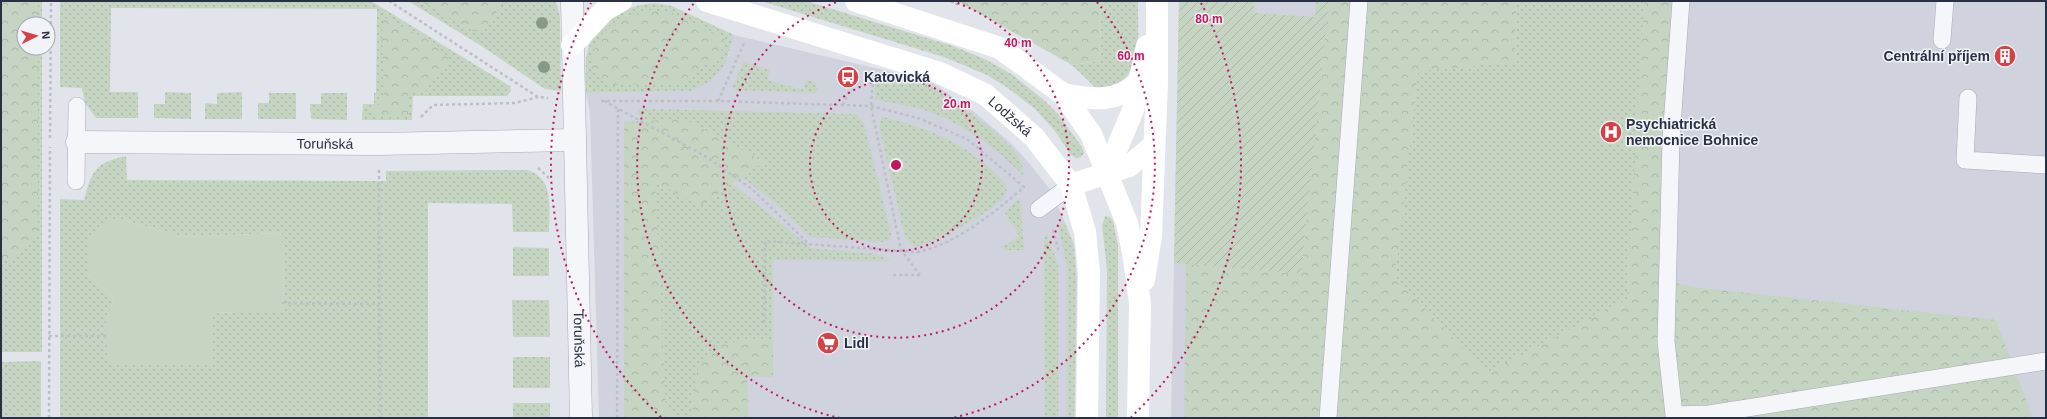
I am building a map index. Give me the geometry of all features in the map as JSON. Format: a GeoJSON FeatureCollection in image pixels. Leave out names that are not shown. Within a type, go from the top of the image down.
{"type":"FeatureCollection","features":[{"type":"Feature","properties":{"kind":"street","name":"Toruňská"},"geometry":{"type":"LineString","coordinates":[[572,1],[581,418]]}},
{"type":"Feature","properties":{"kind":"street"},"geometry":{"type":"LineString","coordinates":[[572,45],[605,10],[621,1]]}},
{"type":"Feature","properties":{"kind":"street","name":"Lodžská"},"geometry":{"type":"LineString","coordinates":[[708,1],[940,72],[986,95],[1034,137],[1071,185],[1085,232],[1089,272],[1087,418]]}},
{"type":"Feature","properties":{"kind":"street"},"geometry":{"type":"LineString","coordinates":[[856,1],[1000,48],[1063,94],[1091,134],[1128,223],[1140,303]]}},
{"type":"Feature","properties":{"kind":"street"},"geometry":{"type":"LineString","coordinates":[[1107,172],[1134,110],[1156,1]]}},
{"type":"Feature","properties":{"kind":"street"},"geometry":{"type":"LineString","coordinates":[[1138,418],[1140,303],[1151,236],[1156,82],[1156,1]]}},
{"type":"Feature","properties":{"kind":"street"},"geometry":{"type":"LineString","coordinates":[[1063,94],[1090,100],[1111,98],[1132,90],[1140,81]]}},
{"type":"Feature","properties":{"kind":"street","name":"Toruňská"},"geometry":{"type":"LineString","coordinates":[[77,142],[379,144],[574,140]]}},
{"type":"Feature","properties":{"kind":"street"},"geometry":{"type":"LineString","coordinates":[[1071,185],[1129,166],[1154,146]]}},
{"type":"Feature","properties":{"kind":"lane"},"geometry":{"type":"LineString","coordinates":[[1328,418],[1359,1]]}},
{"type":"Feature","properties":{"kind":"lane"},"geometry":{"type":"LineString","coordinates":[[1680,1],[1672,139],[1666,341],[1674,416],[1709,414],[2046,361]]}},
{"type":"Feature","properties":{"kind":"lane"},"geometry":{"type":"LineString","coordinates":[[1942,40],[1945,1]]}},
{"type":"Feature","properties":{"kind":"lane"},"geometry":{"type":"LineString","coordinates":[[1968,98],[1965,160],[2046,166]]}},
{"type":"Feature","properties":{"kind":"lane"},"geometry":{"type":"LineString","coordinates":[[76,181],[77,106]]}},
{"type":"Feature","properties":{"kind":"lane"},"geometry":{"type":"LineString","coordinates":[[1039,209],[1071,185]]}},
{"type":"Feature","properties":{"kind":"path"},"geometry":{"type":"LineString","coordinates":[[50,418],[51,1]]}},
{"type":"Feature","properties":{"kind":"path"},"geometry":{"type":"LineString","coordinates":[[389,1],[538,97],[603,101],[718,101],[871,106],[918,118],[967,139],[1024,187],[1000,208],[967,230],[932,249],[917,252],[765,241],[764,324]]}},
{"type":"Feature","properties":{"kind":"path"},"geometry":{"type":"LineString","coordinates":[[718,101],[745,41]]}},
{"type":"Feature","properties":{"kind":"path"},"geometry":{"type":"LineString","coordinates":[[603,101],[705,156],[752,189],[810,245]]}},
{"type":"Feature","properties":{"kind":"path"},"geometry":{"type":"LineString","coordinates":[[871,106],[902,250],[920,275],[893,275]]}},
{"type":"Feature","properties":{"kind":"path"},"geometry":{"type":"LineString","coordinates":[[617,418],[618,109]]}},
{"type":"Feature","properties":{"kind":"path"},"geometry":{"type":"LineString","coordinates":[[379,144],[380,418]]}},
{"type":"Feature","properties":{"kind":"path"},"geometry":{"type":"LineString","coordinates":[[535,165],[554,183]]}},
{"type":"Feature","properties":{"kind":"path"},"geometry":{"type":"LineString","coordinates":[[282,303],[380,304]]}},
{"type":"Feature","properties":{"kind":"path"},"geometry":{"type":"LineString","coordinates":[[49,336],[106,336]]}},
{"type":"Feature","properties":{"kind":"shaded area","name":"Psychiatrická nemocnice Bohnice"},"geometry":{"type":"Polygon","coordinates":[[[1179,1],[2046,1],[2046,418],[1171,418],[1179,1]]]}},
{"type":"Feature","properties":{"kind":"shaded area"},"geometry":{"type":"Polygon","coordinates":[[[734,35],[930,81],[973,111],[1010,142],[1030,164],[1051,191],[1074,243],[1077,279],[1075,418],[599,418],[590,113],[586,93],[692,91],[729,56],[734,35]]]}},
{"type":"Feature","properties":{"kind":"green space"},"geometry":{"type":"Polygon","coordinates":[[[1,1],[42,1],[42,16],[16,16],[16,56],[42,56],[42,352],[1,352],[1,1]]]}},
{"type":"Feature","properties":{"kind":"green space"},"geometry":{"type":"Polygon","coordinates":[[[1,1],[38,1],[38,16],[16,16],[16,56],[38,56],[38,228],[34,240],[14,260],[1,260],[1,1]]]}},
{"type":"Feature","properties":{"kind":"green space"},"geometry":{"type":"Polygon","coordinates":[[[60,1],[371,1],[510,86],[511,91],[507,96],[413,96],[412,120],[362,120],[363,104],[374,104],[374,93],[376,93],[377,9],[111,8],[110,92],[138,92],[138,118],[96,118],[85,103],[82,88],[60,87],[60,1]]]}},
{"type":"Feature","properties":{"kind":"green space"},"geometry":{"type":"Polygon","coordinates":[[[408,1],[556,1],[560,16],[561,91],[545,89],[480,45],[408,1]]]}},
{"type":"Feature","properties":{"kind":"green space"},"geometry":{"type":"Polygon","coordinates":[[[421,1],[505,1],[483,30],[473,31],[421,1]]]}},
{"type":"Feature","properties":{"kind":"green space"},"geometry":{"type":"Polygon","coordinates":[[[760,1],[806,1],[953,46],[987,60],[1013,75],[1045,101],[1058,114],[1082,147],[1084,153],[1081,157],[1076,158],[1071,155],[1055,131],[1035,109],[1005,86],[987,75],[944,57],[760,1]]]}},
{"type":"Feature","properties":{"kind":"green space"},"geometry":{"type":"Polygon","coordinates":[[[957,1],[1102,1],[1099,61],[1072,65],[957,1]]]}},
{"type":"Feature","properties":{"kind":"green space"},"geometry":{"type":"Polygon","coordinates":[[[1102,1],[1138,1],[1138,36],[1135,59],[1131,70],[1125,78],[1113,86],[1097,89],[1072,65],[1099,61],[1102,1]]]}},
{"type":"Feature","properties":{"kind":"green space"},"geometry":{"type":"Polygon","coordinates":[[[1179,1],[1254,1],[1254,13],[1315,17],[1316,1],[1329,1],[1301,274],[1174,263],[1179,1]]]}},
{"type":"Feature","properties":{"kind":"green space"},"geometry":{"type":"Polygon","coordinates":[[[1329,1],[1517,1],[1515,62],[1418,71],[1395,277],[1487,373],[1627,300],[1644,1],[1679,1],[1659,280],[1701,288],[1996,320],[2033,418],[1184,418],[1186,264],[1301,274],[1329,1]]]}},
{"type":"Feature","properties":{"kind":"green space"},"geometry":{"type":"Polygon","coordinates":[[[1517,1],[1644,1],[1627,300],[1487,373],[1395,277],[1418,71],[1515,62],[1517,1]]]}},
{"type":"Feature","properties":{"kind":"green space"},"geometry":{"type":"Polygon","coordinates":[[[655,3],[672,6],[734,35],[729,54],[721,69],[710,81],[692,91],[586,93],[586,59],[589,46],[594,35],[610,18],[620,12],[642,5],[655,3]]]}},
{"type":"Feature","properties":{"kind":"green space"},"geometry":{"type":"Polygon","coordinates":[[[652,10],[672,13],[723,37],[725,43],[716,61],[704,65],[681,83],[610,85],[591,67],[593,54],[602,34],[610,26],[628,16],[652,10]]]}},
{"type":"Feature","properties":{"kind":"green space"},"geometry":{"type":"Polygon","coordinates":[[[384,17],[436,44],[448,58],[445,67],[436,75],[428,89],[410,92],[407,104],[409,114],[381,117],[370,113],[370,108],[378,104],[384,94],[382,25],[384,17]]]}},
{"type":"Feature","properties":{"kind":"green space"},"geometry":{"type":"Polygon","coordinates":[[[743,62],[770,70],[767,80],[804,90],[807,80],[815,82],[818,90],[813,93],[736,90],[733,87],[743,62]]]}},
{"type":"Feature","properties":{"kind":"green space"},"geometry":{"type":"Polygon","coordinates":[[[875,78],[928,84],[990,127],[1011,147],[1020,159],[1025,177],[990,146],[964,128],[936,114],[921,109],[875,100],[875,78]]]}},
{"type":"Feature","properties":{"kind":"green space"},"geometry":{"type":"Polygon","coordinates":[[[165,92],[191,93],[191,119],[154,118],[154,104],[165,104],[165,92]]]}},
{"type":"Feature","properties":{"kind":"green space"},"geometry":{"type":"Polygon","coordinates":[[[242,92],[242,119],[205,119],[205,103],[217,104],[217,93],[242,92]]]}},
{"type":"Feature","properties":{"kind":"green space"},"geometry":{"type":"Polygon","coordinates":[[[269,93],[296,93],[296,119],[258,119],[258,103],[269,103],[269,93]]]}},
{"type":"Feature","properties":{"kind":"green space"},"geometry":{"type":"Polygon","coordinates":[[[321,93],[347,93],[347,120],[311,119],[310,104],[321,104],[321,93]]]}},
{"type":"Feature","properties":{"kind":"green space"},"geometry":{"type":"Polygon","coordinates":[[[640,109],[857,114],[864,123],[891,234],[890,240],[883,242],[810,237],[775,203],[730,168],[640,117],[637,113],[640,109]]]}},
{"type":"Feature","properties":{"kind":"green space"},"geometry":{"type":"Polygon","coordinates":[[[882,117],[917,126],[950,140],[965,149],[979,159],[1006,184],[1007,190],[1005,196],[990,210],[963,226],[934,240],[914,247],[905,238],[879,127],[882,117]]]}},
{"type":"Feature","properties":{"kind":"green space"},"geometry":{"type":"Polygon","coordinates":[[[685,119],[764,162],[700,206],[655,182],[666,408],[674,418],[624,418],[624,122],[685,119]]]}},
{"type":"Feature","properties":{"kind":"green space"},"geometry":{"type":"Polygon","coordinates":[[[624,122],[712,167],[811,248],[875,254],[892,261],[773,260],[773,377],[747,377],[748,418],[624,418],[624,122]]]}},
{"type":"Feature","properties":{"kind":"green space"},"geometry":{"type":"Polygon","coordinates":[[[126,156],[127,180],[386,181],[386,171],[527,170],[536,174],[546,187],[549,204],[549,232],[513,232],[512,204],[428,203],[428,418],[60,418],[60,199],[84,200],[90,181],[96,169],[107,162],[126,156]],[[125,220],[87,273],[114,299],[105,326],[213,313],[283,310],[282,233],[181,237],[125,220]]]}},
{"type":"Feature","properties":{"kind":"green space"},"geometry":{"type":"Polygon","coordinates":[[[1020,197],[1024,250],[1003,250],[1003,247],[1019,236],[1005,213],[1020,197]]]}},
{"type":"Feature","properties":{"kind":"green space"},"geometry":{"type":"Polygon","coordinates":[[[1105,216],[1110,217],[1113,221],[1118,245],[1118,418],[1106,418],[1107,270],[1102,225],[1105,216]]]}},
{"type":"Feature","properties":{"kind":"green space"},"geometry":{"type":"Polygon","coordinates":[[[125,220],[181,237],[282,233],[283,311],[213,313],[212,363],[108,363],[105,326],[114,299],[87,273],[87,242],[103,222],[125,220]]]}},
{"type":"Feature","properties":{"kind":"green space"},"geometry":{"type":"Polygon","coordinates":[[[1065,224],[1074,246],[1076,279],[1074,418],[1067,418],[1067,266],[1058,226],[1065,224]]]}},
{"type":"Feature","properties":{"kind":"green space"},"geometry":{"type":"Polygon","coordinates":[[[1047,233],[1058,266],[1058,418],[1045,418],[1044,243],[1047,233]]]}},
{"type":"Feature","properties":{"kind":"green space"},"geometry":{"type":"Polygon","coordinates":[[[513,247],[549,248],[549,276],[513,276],[513,247]]]}},
{"type":"Feature","properties":{"kind":"green space"},"geometry":{"type":"Polygon","coordinates":[[[512,300],[549,300],[550,337],[513,337],[512,300]]]}},
{"type":"Feature","properties":{"kind":"green space"},"geometry":{"type":"Polygon","coordinates":[[[773,341],[773,377],[747,377],[748,418],[693,418],[693,392],[695,380],[698,369],[711,351],[736,342],[773,341]]]}},
{"type":"Feature","properties":{"kind":"green space"},"geometry":{"type":"Polygon","coordinates":[[[513,357],[550,357],[550,388],[513,388],[513,357]]]}},
{"type":"Feature","properties":{"kind":"green space"},"geometry":{"type":"Polygon","coordinates":[[[41,361],[41,418],[1,418],[1,362],[41,361]]]}},
{"type":"Feature","properties":{"kind":"green space"},"geometry":{"type":"Polygon","coordinates":[[[513,403],[550,403],[550,418],[513,418],[513,403]]]}},
{"type":"Feature","properties":{"kind":"place","name":"Centrální příjem"},"geometry":{"type":"Point","coordinates":[2005,56]}},
{"type":"Feature","properties":{"kind":"place","name":"Katovická"},"geometry":{"type":"Point","coordinates":[848,77]}},
{"type":"Feature","properties":{"kind":"place","name":"Psychiatrická nemocnice Bohnice"},"geometry":{"type":"Point","coordinates":[1611,132]}},
{"type":"Feature","properties":{"kind":"place","name":"Lidl"},"geometry":{"type":"Point","coordinates":[828,343]}}]}
